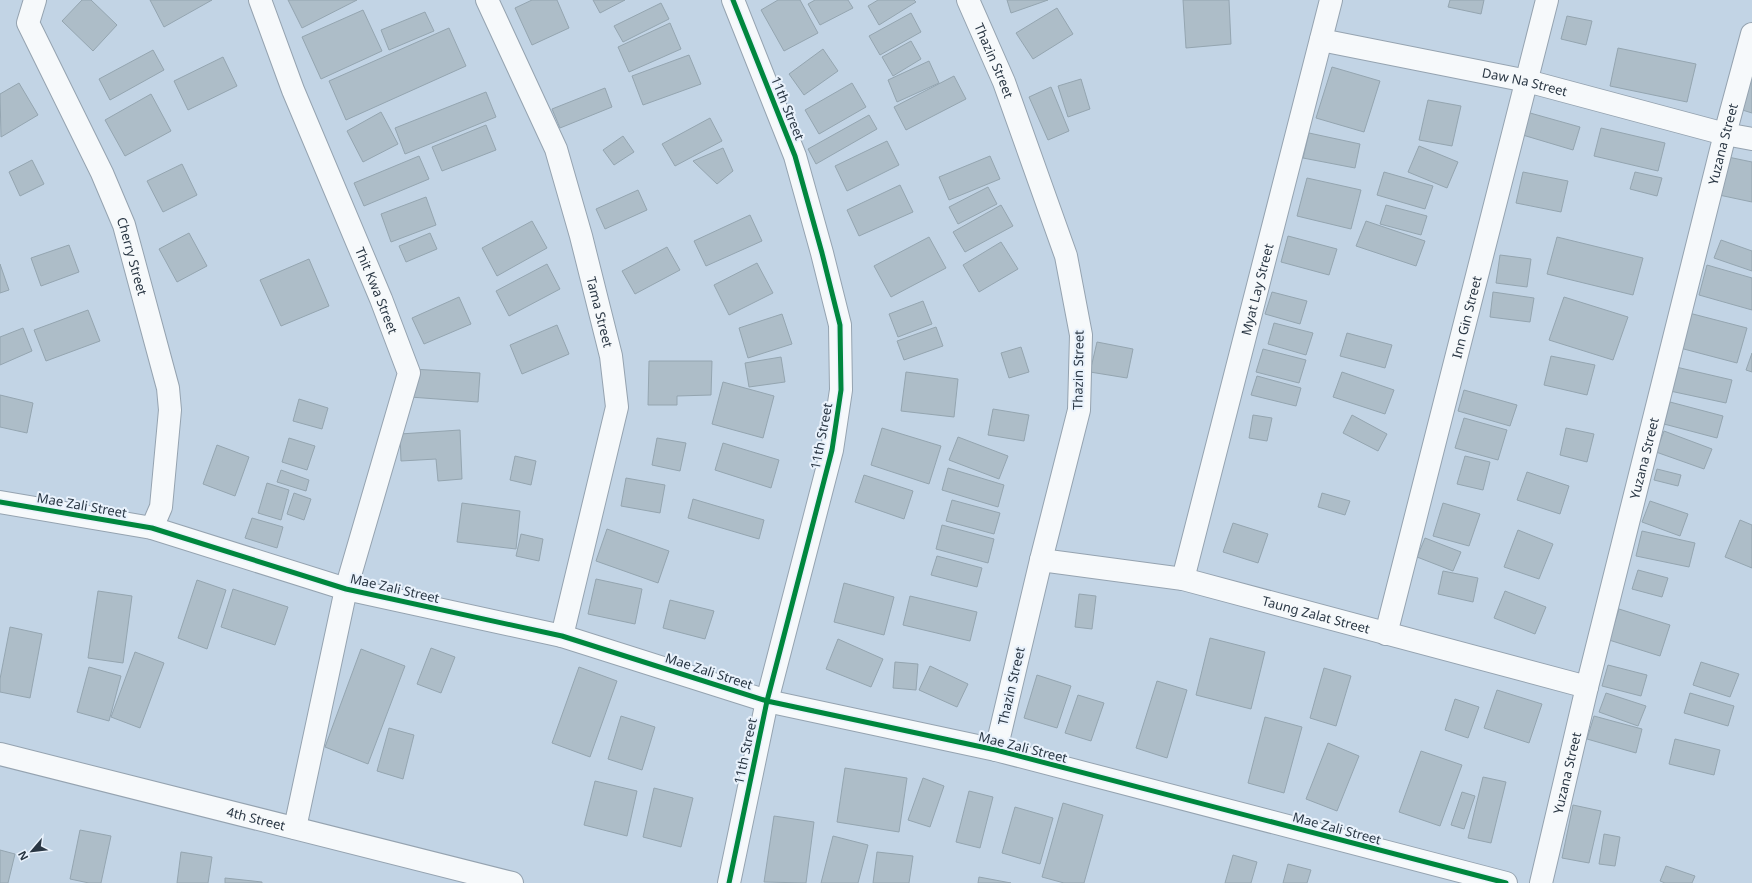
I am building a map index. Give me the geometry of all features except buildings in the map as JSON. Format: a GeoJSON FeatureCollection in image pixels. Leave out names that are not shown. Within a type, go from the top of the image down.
{"type":"FeatureCollection","features":[{"type":"Feature","properties":{"kind":"street","name":"Cherry Street"},"geometry":{"type":"LineString","coordinates":[[35,0],[28,23],[102,173],[124,225],[168,388],[170,410],[161,506],[152,528]]}},
{"type":"Feature","properties":{"kind":"street","name":"Thit Kwa Street"},"geometry":{"type":"LineString","coordinates":[[260,0],[293,90],[381,299],[409,372],[346,589],[295,828]]}},
{"type":"Feature","properties":{"kind":"street","name":"Tama Street"},"geometry":{"type":"LineString","coordinates":[[487,0],[556,149],[581,236],[611,356],[617,407],[562,636]]}},
{"type":"Feature","properties":{"kind":"street","name":"11th Street"},"geometry":{"type":"LineString","coordinates":[[729,883],[767,701],[832,450],[841,390],[840,325],[822,253],[795,156],[733,0]]}},
{"type":"Feature","properties":{"kind":"street","name":"Thazin Street"},"geometry":{"type":"LineString","coordinates":[[968,0],[1004,82],[1066,256],[1081,335],[1079,410],[1041,560],[996,750]]}},
{"type":"Feature","properties":{"kind":"street","name":"Myat Lay Street"},"geometry":{"type":"LineString","coordinates":[[1183,579],[1331,0]]}},
{"type":"Feature","properties":{"kind":"street","name":"Inn Gin Street"},"geometry":{"type":"LineString","coordinates":[[1386,634],[1547,0]]}},
{"type":"Feature","properties":{"kind":"street","name":"Yuzana Street"},"geometry":{"type":"LineString","coordinates":[[1541,883],[1587,687],[1725,134],[1752,34]]}},
{"type":"Feature","properties":{"kind":"street","name":"Daw Na Street"},"geometry":{"type":"LineString","coordinates":[[1321,40],[1527,81],[1725,134],[1752,139]]}},
{"type":"Feature","properties":{"kind":"street","name":"Mae Zali Street"},"geometry":{"type":"LineString","coordinates":[[0,502],[152,528],[346,589],[562,636],[767,701],[996,750],[1506,883]]}},
{"type":"Feature","properties":{"kind":"street","name":"Taung Zalat Street"},"geometry":{"type":"LineString","coordinates":[[1041,560],[1183,579],[1587,687]]}},
{"type":"Feature","properties":{"kind":"street","name":"4th Street"},"geometry":{"type":"LineString","coordinates":[[0,754],[512,883]]}},
{"type":"Feature","properties":{"kind":"cycle path"},"geometry":{"type":"LineString","coordinates":[[729,883],[767,701],[832,450],[841,390],[840,325],[822,253],[795,156],[733,0]]}},
{"type":"Feature","properties":{"kind":"cycle path"},"geometry":{"type":"LineString","coordinates":[[0,502],[152,528],[346,589],[562,636],[767,701],[996,750],[1506,883]]}}]}
